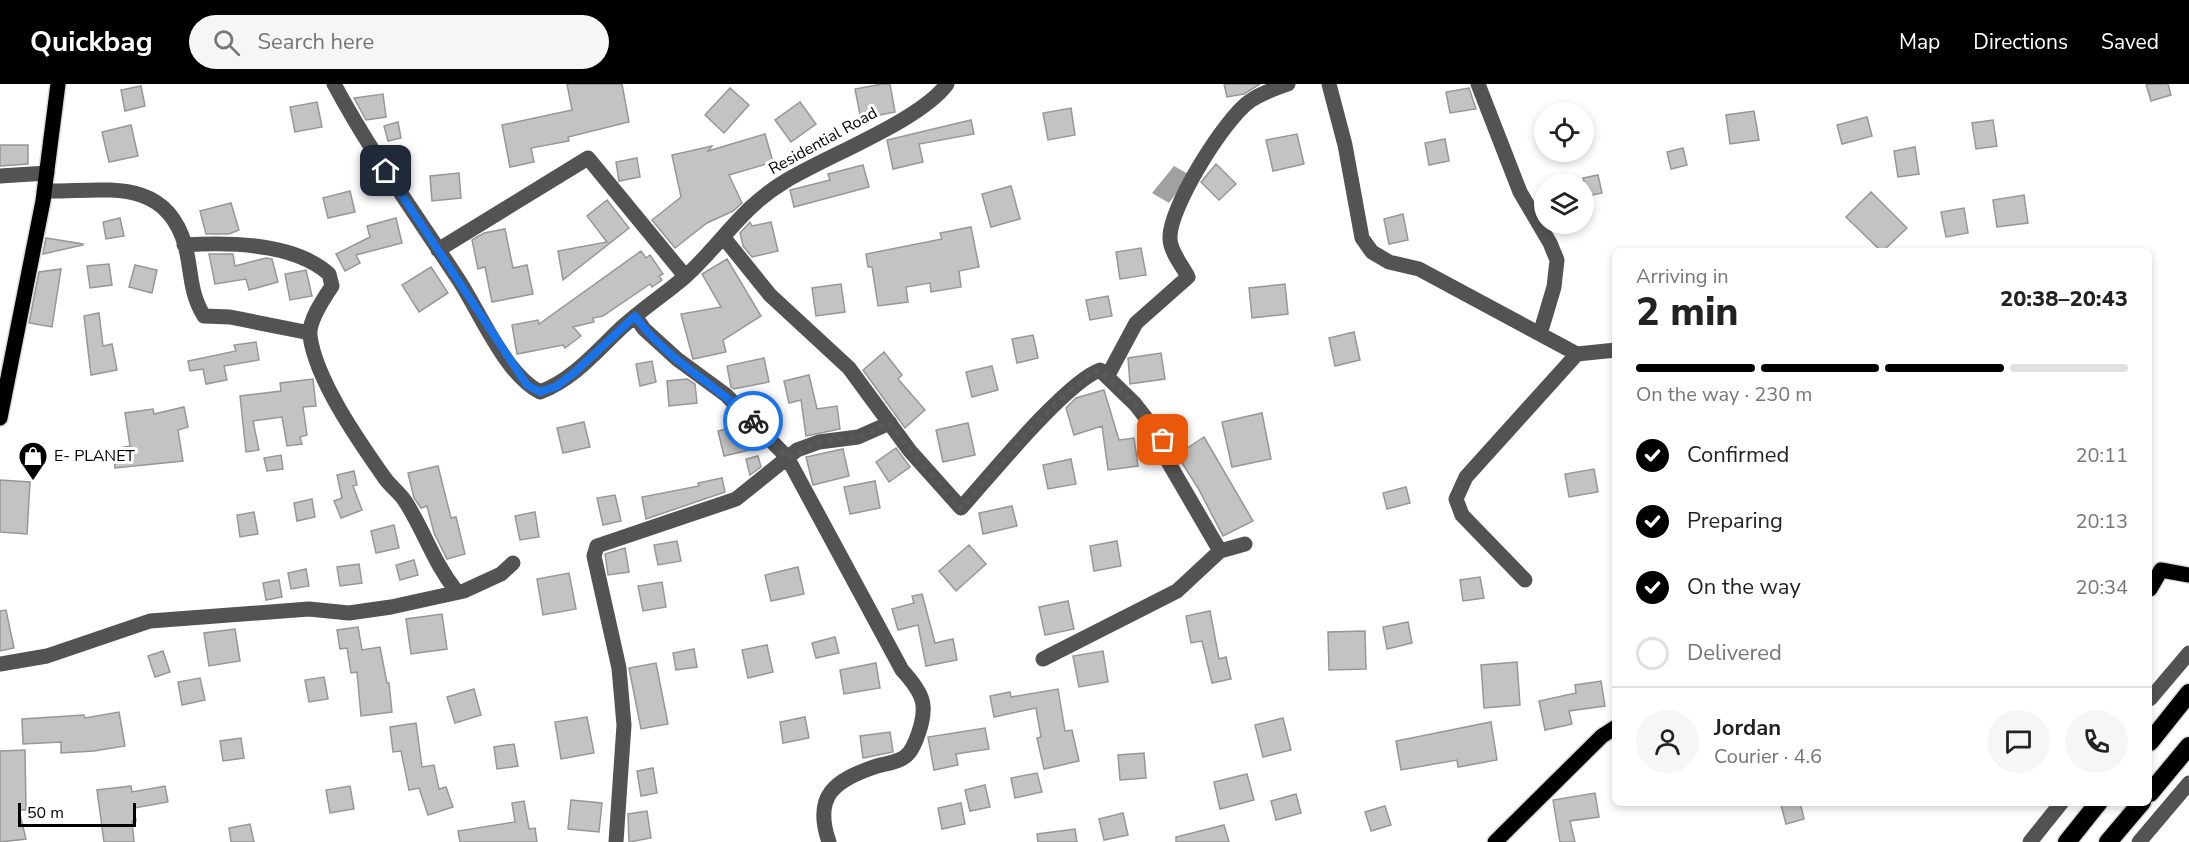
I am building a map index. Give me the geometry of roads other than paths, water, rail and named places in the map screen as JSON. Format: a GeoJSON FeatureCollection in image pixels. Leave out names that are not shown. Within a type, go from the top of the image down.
{"type":"FeatureCollection","features":[{"type":"Feature","properties":{"kind":"highway"},"geometry":{"type":"LineString","coordinates":[[2152,739],[2189,693]]}},
{"type":"Feature","properties":{"kind":"highway"},"geometry":{"type":"LineString","coordinates":[[2152,791],[2189,746]]}},
{"type":"Feature","properties":{"kind":"highway"},"geometry":{"type":"LineString","coordinates":[[2067,842],[2096,806]]}},
{"type":"Feature","properties":{"kind":"highway"},"geometry":{"type":"LineString","coordinates":[[2108,842],[2139,806]]}},
{"type":"Feature","properties":{"kind":"main road"},"geometry":{"type":"LineString","coordinates":[[1,412],[45,191],[58,84]]}},
{"type":"Feature","properties":{"kind":"main road"},"geometry":{"type":"LineString","coordinates":[[2152,586],[2162,570],[2189,575]]}},
{"type":"Feature","properties":{"kind":"main road"},"geometry":{"type":"LineString","coordinates":[[1495,842],[1602,736],[1612,730]]}},
{"type":"Feature","properties":{"kind":"street"},"geometry":{"type":"LineString","coordinates":[[334,84],[360,132],[438,250],[588,158],[685,276]]}},
{"type":"Feature","properties":{"kind":"street","name":"Residential Road"},"geometry":{"type":"LineString","coordinates":[[438,250],[513,367],[527,385],[540,392],[557,386],[575,372],[635,316],[685,276],[724,238],[748,207],[783,182],[924,106],[947,84]]}},
{"type":"Feature","properties":{"kind":"street"},"geometry":{"type":"LineString","coordinates":[[1107,377],[1136,323],[1188,277],[1170,241],[1173,222],[1185,195],[1212,147],[1232,117],[1250,100],[1288,84]]}},
{"type":"Feature","properties":{"kind":"street"},"geometry":{"type":"LineString","coordinates":[[1329,84],[1345,145],[1362,238],[1372,252],[1389,262],[1419,269],[1577,354],[1612,350]]}},
{"type":"Feature","properties":{"kind":"street"},"geometry":{"type":"LineString","coordinates":[[1478,84],[1520,192],[1551,243],[1557,260],[1554,287],[1540,334]]}},
{"type":"Feature","properties":{"kind":"street"},"geometry":{"type":"LineString","coordinates":[[0,176],[47,173]]}},
{"type":"Feature","properties":{"kind":"street"},"geometry":{"type":"LineString","coordinates":[[45,191],[141,194],[161,203],[175,219],[184,245],[194,300],[204,316],[230,318],[310,333]]}},
{"type":"Feature","properties":{"kind":"street"},"geometry":{"type":"LineString","coordinates":[[724,238],[770,295],[849,368],[910,451],[961,508],[1088,374],[1100,370],[1135,404],[1163,440],[1167,460],[1220,551]]}},
{"type":"Feature","properties":{"kind":"street"},"geometry":{"type":"LineString","coordinates":[[184,245],[222,243],[256,246],[289,254],[329,274],[332,286],[321,302],[310,333],[316,361],[331,394],[385,479],[405,501],[439,570],[457,592]]}},
{"type":"Feature","properties":{"kind":"street"},"geometry":{"type":"LineString","coordinates":[[635,316],[644,329],[677,359],[726,395],[787,458],[902,670],[918,687],[925,708],[922,725],[911,752],[900,760],[875,767],[841,783],[826,797],[821,811],[829,842]]}},
{"type":"Feature","properties":{"kind":"street"},"geometry":{"type":"LineString","coordinates":[[1525,580],[1462,515],[1456,499],[1466,477],[1577,354]]}},
{"type":"Feature","properties":{"kind":"street"},"geometry":{"type":"LineString","coordinates":[[616,842],[624,725],[619,668],[594,556],[597,546],[736,499],[787,458],[819,442],[858,437],[890,423]]}},
{"type":"Feature","properties":{"kind":"street"},"geometry":{"type":"LineString","coordinates":[[1043,658],[1178,591],[1220,551],[1245,544]]}},
{"type":"Feature","properties":{"kind":"street"},"geometry":{"type":"LineString","coordinates":[[0,664],[46,656],[150,621],[309,609],[349,613],[391,607],[457,592],[501,574],[513,563]]}},
{"type":"Feature","properties":{"kind":"street"},"geometry":{"type":"LineString","coordinates":[[2152,697],[2189,653]]}},
{"type":"Feature","properties":{"kind":"street"},"geometry":{"type":"LineString","coordinates":[[2143,839],[2189,783]]}},
{"type":"Feature","properties":{"kind":"street"},"geometry":{"type":"LineString","coordinates":[[2030,842],[2059,806]]}},
{"type":"Feature","properties":{"kind":"place","name":"E- PLANET"},"geometry":{"type":"Point","coordinates":[33,482]}}]}
